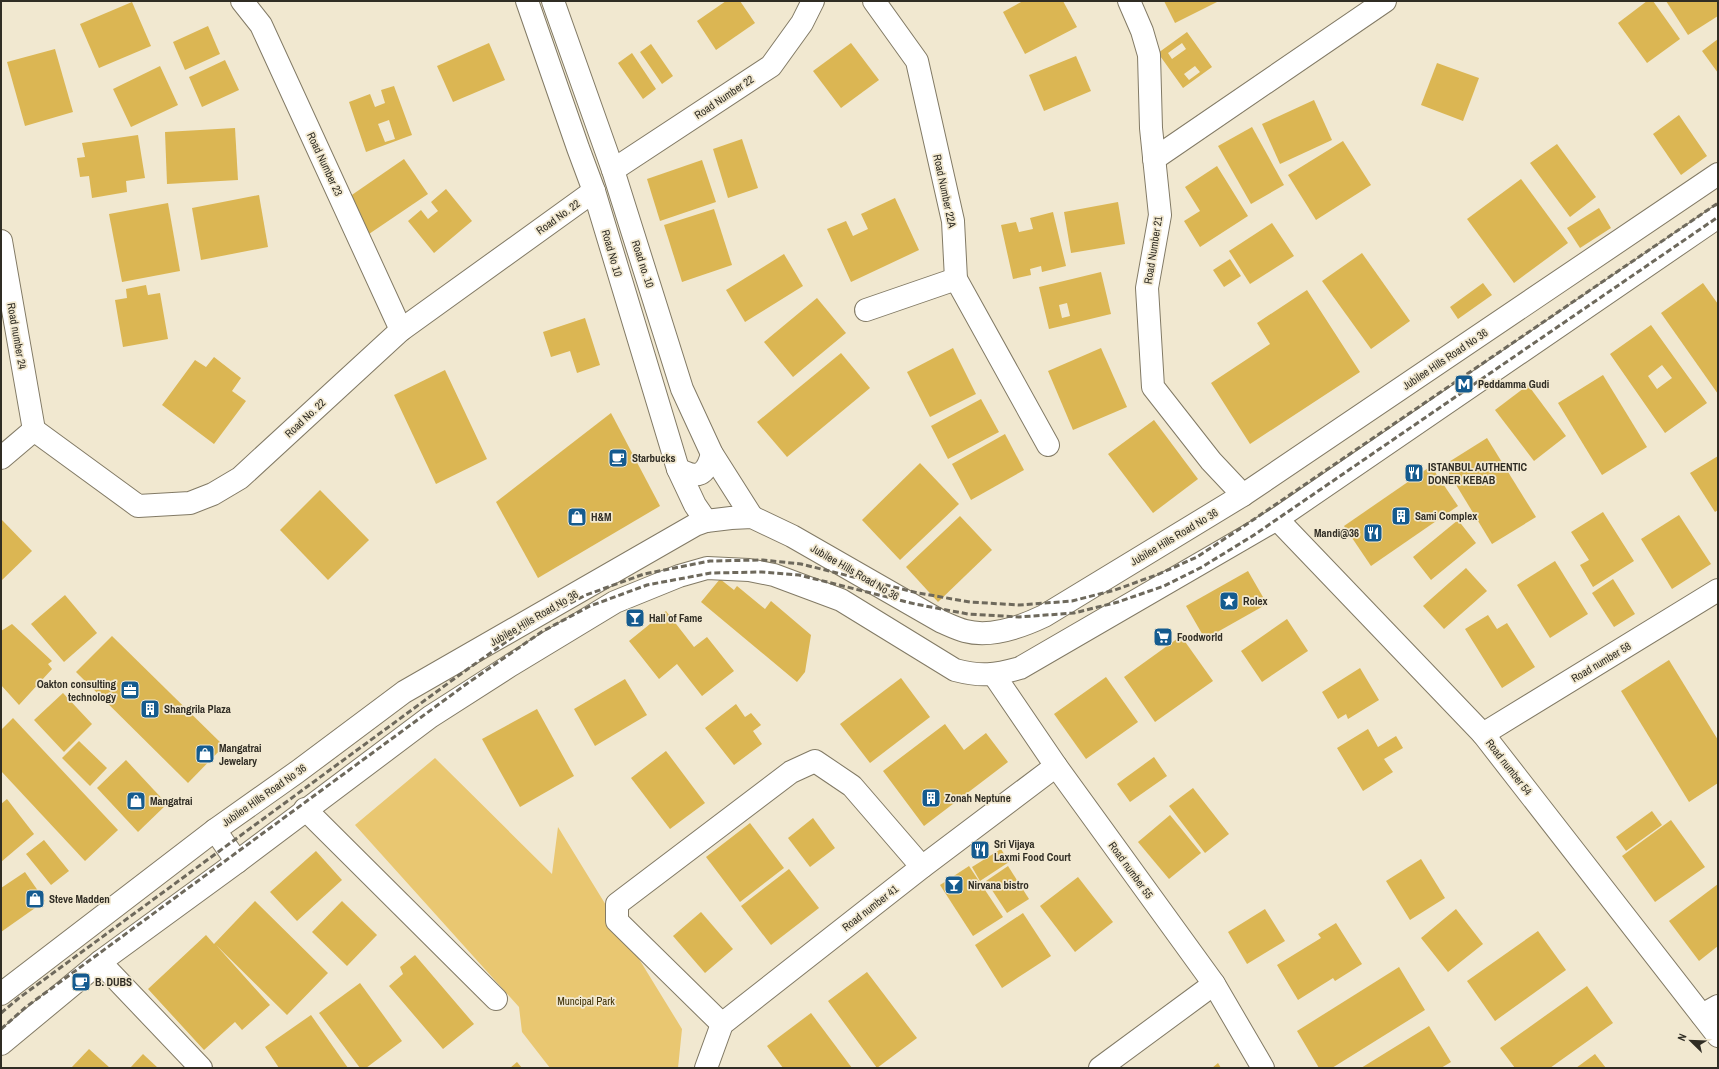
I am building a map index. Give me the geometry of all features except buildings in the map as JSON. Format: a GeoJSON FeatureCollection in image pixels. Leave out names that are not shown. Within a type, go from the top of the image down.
{"type":"FeatureCollection","features":[{"type":"Feature","properties":{"kind":"street","name":"Road Number 23"},"geometry":{"type":"LineString","coordinates":[[242,1],[261,24],[401,330]]}},
{"type":"Feature","properties":{"kind":"street","name":"Road No 10"},"geometry":{"type":"LineString","coordinates":[[527,1],[594,191],[678,469],[700,513]]}},
{"type":"Feature","properties":{"kind":"street","name":"Road no. 10"},"geometry":{"type":"LineString","coordinates":[[552,1],[613,170],[682,389],[712,454],[752,517]]}},
{"type":"Feature","properties":{"kind":"street","name":"Road Number 22"},"geometry":{"type":"LineString","coordinates":[[613,170],[771,66],[802,23],[813,1]]}},
{"type":"Feature","properties":{"kind":"street","name":"Road Number 22A"},"geometry":{"type":"LineString","coordinates":[[874,1],[917,61],[953,221],[956,279],[1048,445]]}},
{"type":"Feature","properties":{"kind":"street","name":"Road Number 21"},"geometry":{"type":"LineString","coordinates":[[1129,1],[1142,31],[1148,55],[1151,128],[1160,215],[1147,288],[1153,387],[1211,461],[1243,495]]}},
{"type":"Feature","properties":{"kind":"street"},"geometry":{"type":"LineString","coordinates":[[1154,159],[1385,1]]}},
{"type":"Feature","properties":{"kind":"street","name":"Jubilee Hills Road No 36"},"geometry":{"type":"LineString","coordinates":[[2,993],[215,830],[297,772],[404,692],[695,525],[700,513],[732,518],[752,517],[792,536],[942,622],[966,632],[990,633],[1027,624],[1044,616],[1243,495],[1718,174]]}},
{"type":"Feature","properties":{"kind":"street","name":"Road No. 22"},"geometry":{"type":"LineString","coordinates":[[34,430],[138,506],[190,503],[213,494],[240,478],[401,330],[594,191]]}},
{"type":"Feature","properties":{"kind":"street"},"geometry":{"type":"LineString","coordinates":[[1,1044],[100,962],[237,862],[305,809],[430,717],[511,665],[615,602],[679,576],[707,568],[750,570],[774,575],[841,600],[955,670],[974,675],[994,675],[1020,668],[1277,519],[1718,217]]}},
{"type":"Feature","properties":{"kind":"street","name":"Road number 24"},"geometry":{"type":"LineString","coordinates":[[1,241],[34,430]]}},
{"type":"Feature","properties":{"kind":"street"},"geometry":{"type":"LineString","coordinates":[[866,310],[956,279]]}},
{"type":"Feature","properties":{"kind":"street"},"geometry":{"type":"LineString","coordinates":[[1,458],[34,430]]}},
{"type":"Feature","properties":{"kind":"street"},"geometry":{"type":"LineString","coordinates":[[678,469],[694,475],[702,473],[709,466],[712,454]]}},
{"type":"Feature","properties":{"kind":"street","name":"Road number 54"},"geometry":{"type":"LineString","coordinates":[[1277,519],[1483,734],[1710,1011],[1718,1036]]}},
{"type":"Feature","properties":{"kind":"street","name":"Road number 58"},"geometry":{"type":"LineString","coordinates":[[1483,734],[1718,590]]}},
{"type":"Feature","properties":{"kind":"street","name":"Road number 55"},"geometry":{"type":"LineString","coordinates":[[994,675],[1056,766],[1214,984],[1263,1068]]}},
{"type":"Feature","properties":{"kind":"street"},"geometry":{"type":"LineString","coordinates":[[706,1068],[722,1024],[617,921],[617,904],[792,772],[815,761],[852,786],[922,867]]}},
{"type":"Feature","properties":{"kind":"street","name":"Road number 41"},"geometry":{"type":"LineString","coordinates":[[722,1024],[922,867],[1056,766]]}},
{"type":"Feature","properties":{"kind":"street"},"geometry":{"type":"LineString","coordinates":[[305,809],[496,999]]}},
{"type":"Feature","properties":{"kind":"street"},"geometry":{"type":"LineString","coordinates":[[215,830],[237,862]]}},
{"type":"Feature","properties":{"kind":"street"},"geometry":{"type":"LineString","coordinates":[[100,962],[201,1068]]}},
{"type":"Feature","properties":{"kind":"street"},"geometry":{"type":"LineString","coordinates":[[1100,1068],[1214,984]]}},
{"type":"Feature","properties":{"kind":"green space","name":"Muncipal Park"},"geometry":{"type":"Polygon","coordinates":[[[435,758],[552,874],[558,827],[682,1029],[678,1068],[550,1068],[522,1032],[519,1007],[355,825],[435,758]]]}},
{"type":"Feature","properties":{"kind":"railway"},"geometry":{"type":"LineString","coordinates":[[1,1013],[19,998],[458,676],[537,620],[586,595],[644,574],[710,561],[763,560],[801,564],[918,593],[970,602],[1019,605],[1072,601],[1115,590],[1159,574],[1197,557],[1718,203]]}},
{"type":"Feature","properties":{"kind":"railway"},"geometry":{"type":"LineString","coordinates":[[1,1029],[26,1007],[465,685],[543,631],[590,606],[647,585],[711,573],[762,572],[799,575],[915,604],[968,614],[1019,617],[1074,613],[1118,602],[1164,586],[1202,567],[1254,535],[1718,217]]}},
{"type":"Feature","properties":{"kind":"place","name":"Peddamma Gudi"},"geometry":{"type":"Point","coordinates":[1464,384]}},
{"type":"Feature","properties":{"kind":"place","name":"Starbucks"},"geometry":{"type":"Point","coordinates":[618,458]}},
{"type":"Feature","properties":{"kind":"place","name":"ISTANBUL AUTHENTIC DONER KEBAB"},"geometry":{"type":"Point","coordinates":[1414,473]}},
{"type":"Feature","properties":{"kind":"place","name":"Sami Complex"},"geometry":{"type":"Point","coordinates":[1401,516]}},
{"type":"Feature","properties":{"kind":"place","name":"H&M"},"geometry":{"type":"Point","coordinates":[577,517]}},
{"type":"Feature","properties":{"kind":"place","name":"Mandi@36"},"geometry":{"type":"Point","coordinates":[1373,533]}},
{"type":"Feature","properties":{"kind":"place","name":"Rolex"},"geometry":{"type":"Point","coordinates":[1229,601]}},
{"type":"Feature","properties":{"kind":"place","name":"Hall of Fame"},"geometry":{"type":"Point","coordinates":[635,618]}},
{"type":"Feature","properties":{"kind":"place","name":"Foodworld"},"geometry":{"type":"Point","coordinates":[1163,637]}},
{"type":"Feature","properties":{"kind":"place","name":"Oakton consulting technology"},"geometry":{"type":"Point","coordinates":[130,690]}},
{"type":"Feature","properties":{"kind":"place","name":"Shangrila Plaza"},"geometry":{"type":"Point","coordinates":[150,709]}},
{"type":"Feature","properties":{"kind":"place","name":"Mangatrai Jewelary"},"geometry":{"type":"Point","coordinates":[205,754]}},
{"type":"Feature","properties":{"kind":"place","name":"Zonah Neptune"},"geometry":{"type":"Point","coordinates":[931,798]}},
{"type":"Feature","properties":{"kind":"place","name":"Mangatrai"},"geometry":{"type":"Point","coordinates":[136,801]}},
{"type":"Feature","properties":{"kind":"place","name":"Sri Vijaya Laxmi Food Court"},"geometry":{"type":"Point","coordinates":[980,850]}},
{"type":"Feature","properties":{"kind":"place","name":"Nirvana bistro"},"geometry":{"type":"Point","coordinates":[954,885]}},
{"type":"Feature","properties":{"kind":"place","name":"Steve Madden"},"geometry":{"type":"Point","coordinates":[35,899]}},
{"type":"Feature","properties":{"kind":"place","name":"B. DUBS"},"geometry":{"type":"Point","coordinates":[81,982]}}]}
